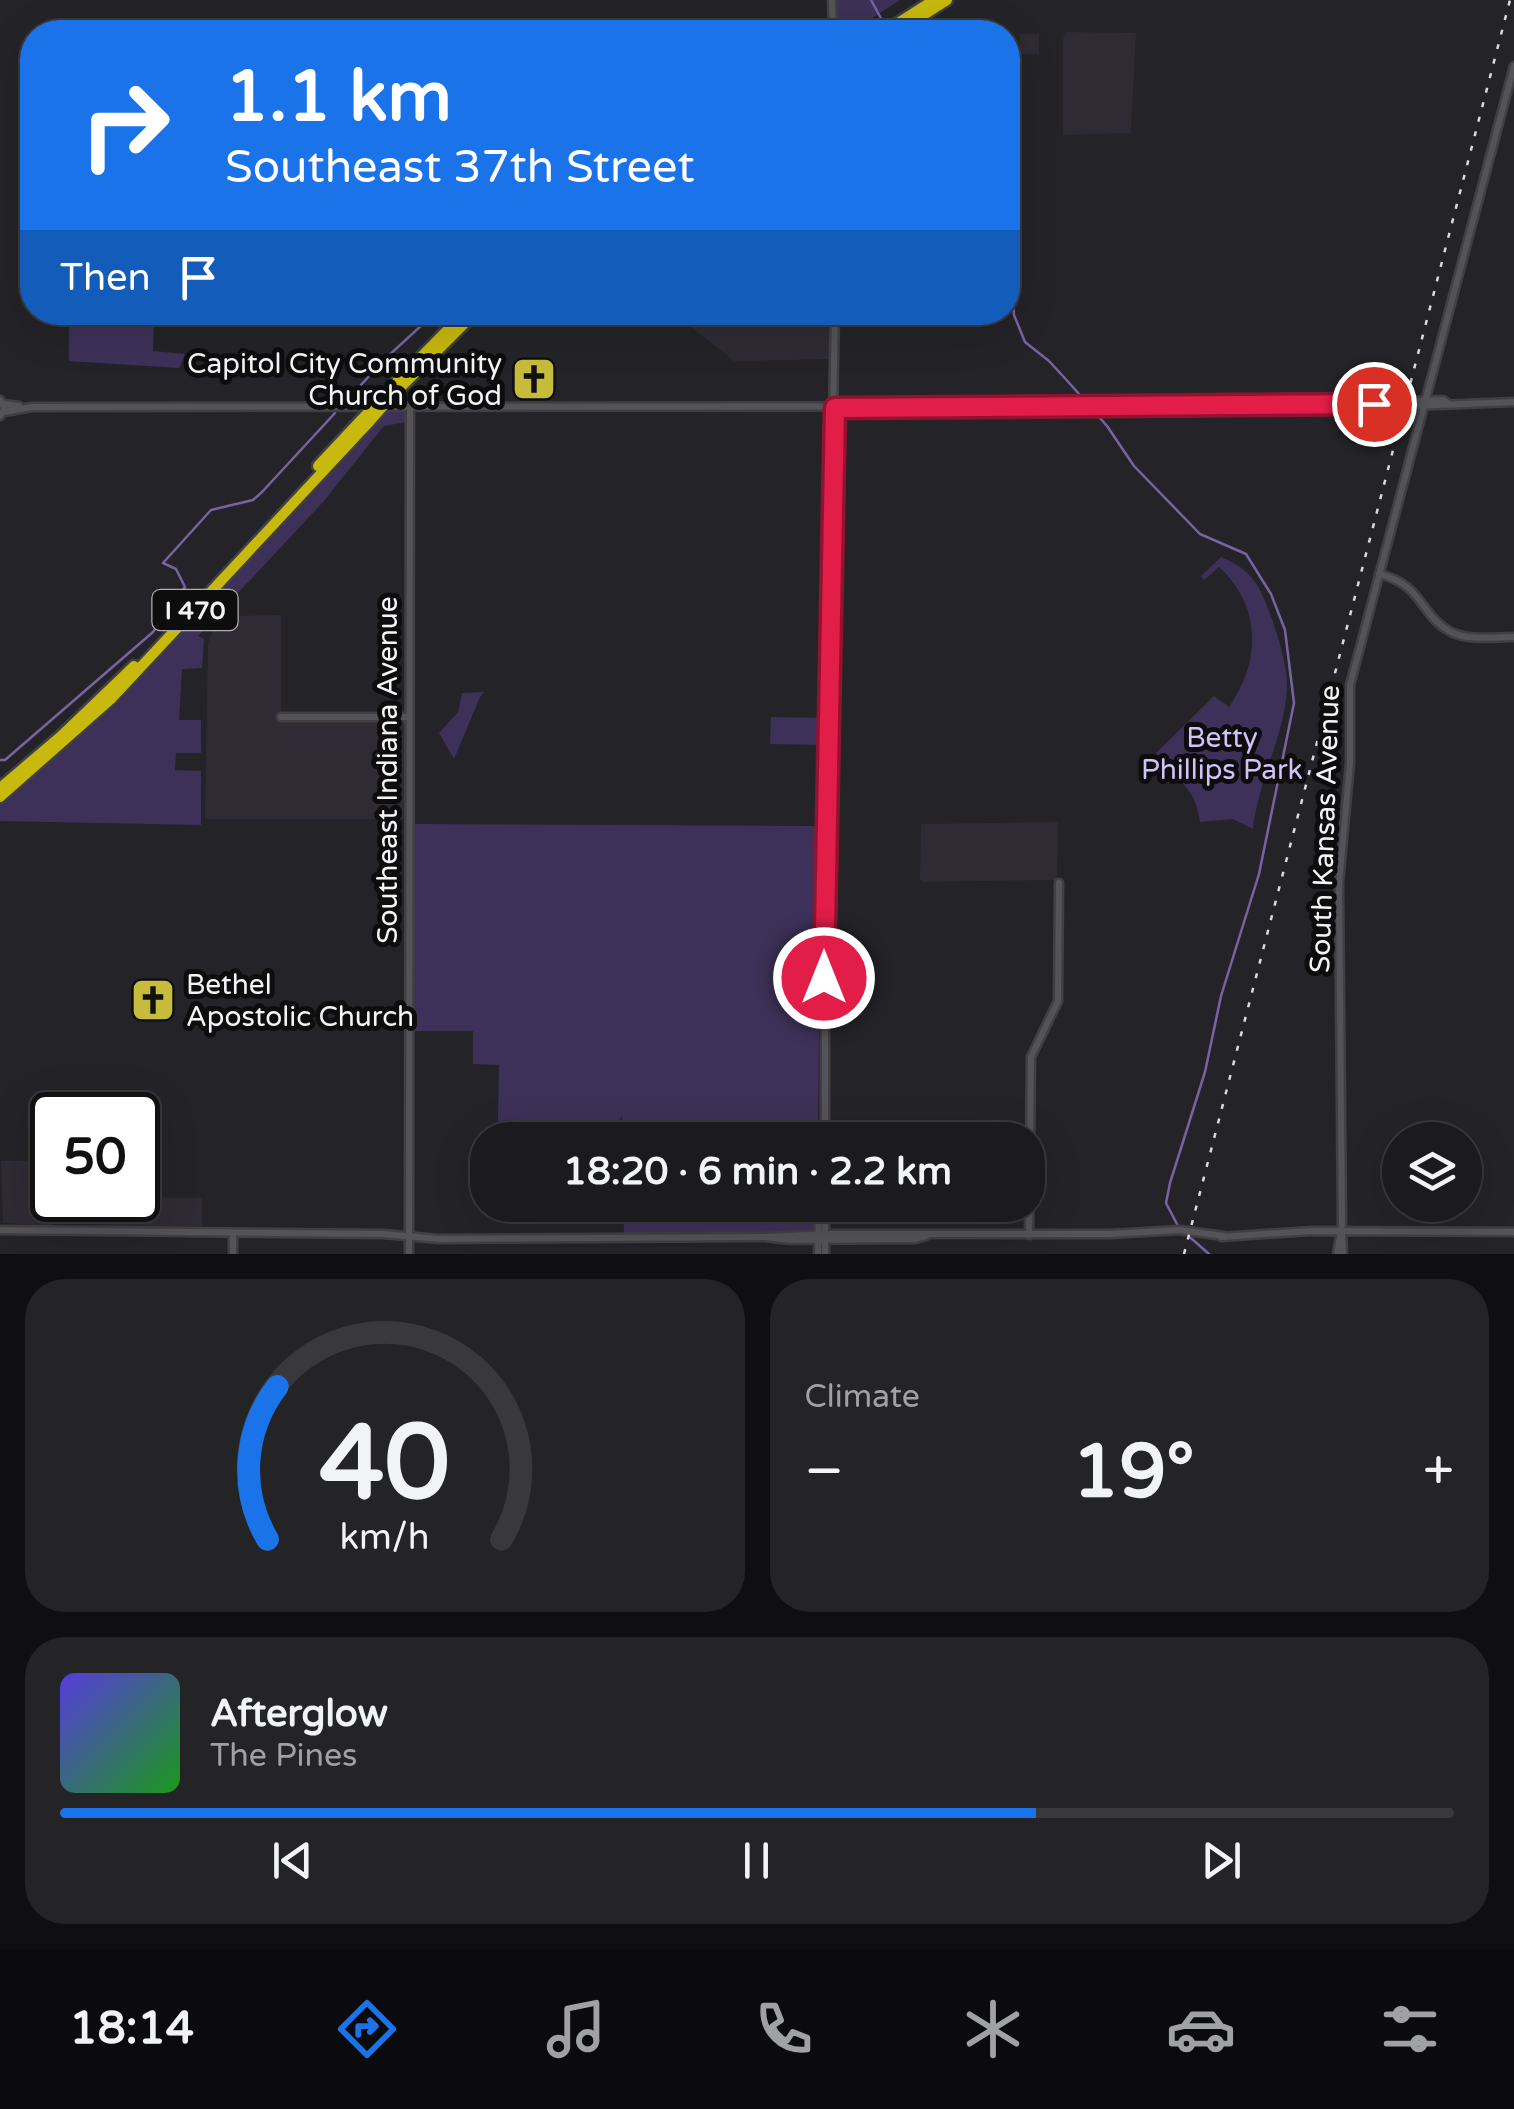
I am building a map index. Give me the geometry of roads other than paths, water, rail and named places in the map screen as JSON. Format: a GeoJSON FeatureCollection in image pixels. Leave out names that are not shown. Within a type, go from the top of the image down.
{"type":"FeatureCollection","features":[{"type":"Feature","properties":{"kind":"highway"},"geometry":{"type":"LineString","coordinates":[[903,20],[934,0]]}},
{"type":"Feature","properties":{"kind":"highway"},"geometry":{"type":"LineString","coordinates":[[916,20],[947,0]]}},
{"type":"Feature","properties":{"kind":"highway","name":"I 470"},"geometry":{"type":"LineString","coordinates":[[5,788],[122,678],[453,325]]}},
{"type":"Feature","properties":{"kind":"highway","name":"I 470"},"geometry":{"type":"LineString","coordinates":[[388,396],[462,325]]}},
{"type":"Feature","properties":{"kind":"main road","name":"South Kansas Avenue"},"geometry":{"type":"LineString","coordinates":[[1340,1254],[1339,884],[1350,766],[1348,702],[1378,574],[1514,66]]}},
{"type":"Feature","properties":{"kind":"main road","name":"South Kansas Avenue"},"geometry":{"type":"LineString","coordinates":[[1508,90],[1514,80]]}},
{"type":"Feature","properties":{"kind":"main road"},"geometry":{"type":"LineString","coordinates":[[823,1122],[836,325]]}},
{"type":"Feature","properties":{"kind":"main road"},"geometry":{"type":"LineString","coordinates":[[1,405],[835,408],[1514,402]]}},
{"type":"Feature","properties":{"kind":"main road","name":"Southeast Indiana Avenue"},"geometry":{"type":"LineString","coordinates":[[408,1254],[410,407]]}},
{"type":"Feature","properties":{"kind":"main road"},"geometry":{"type":"LineString","coordinates":[[1378,574],[1410,587],[1450,632],[1468,637],[1514,637]]}},
{"type":"Feature","properties":{"kind":"main road"},"geometry":{"type":"LineString","coordinates":[[281,717],[410,716]]}},
{"type":"Feature","properties":{"kind":"main road"},"geometry":{"type":"LineString","coordinates":[[1030,1235],[1031,1057],[1058,1000],[1059,882]]}},
{"type":"Feature","properties":{"kind":"main road"},"geometry":{"type":"LineString","coordinates":[[821,1254],[822,1222]]}},
{"type":"Feature","properties":{"kind":"main road"},"geometry":{"type":"LineString","coordinates":[[0,1230],[771,1240],[1170,1230],[1224,1236],[1514,1232]]}},
{"type":"Feature","properties":{"kind":"main road"},"geometry":{"type":"LineString","coordinates":[[232,1254],[233,1232]]}},
{"type":"Feature","properties":{"kind":"waterway"},"geometry":{"type":"LineString","coordinates":[[871,0],[882,20]]}},
{"type":"Feature","properties":{"kind":"waterway"},"geometry":{"type":"LineString","coordinates":[[345,402],[422,325]]}},
{"type":"Feature","properties":{"kind":"waterway"},"geometry":{"type":"LineString","coordinates":[[1018,325],[1025,342],[1072,386],[1107,426],[1134,466],[1200,534],[1246,554],[1271,594],[1285,630],[1294,703],[1259,874],[1170,1183],[1166,1203],[1178,1226]]}},
{"type":"Feature","properties":{"kind":"waterway"},"geometry":{"type":"LineString","coordinates":[[0,760],[5,760],[153,632],[185,587],[176,569],[163,563],[211,510],[253,500],[335,413]]}},
{"type":"Feature","properties":{"kind":"waterway"},"geometry":{"type":"LineString","coordinates":[[1184,1232],[1209,1254]]}},
{"type":"Feature","properties":{"kind":"railway"},"geometry":{"type":"LineString","coordinates":[[1184,1254],[1510,0]]}},
{"type":"Feature","properties":{"kind":"place","name":"Capitol City Community Church of God"},"geometry":{"type":"Point","coordinates":[534,379]}},
{"type":"Feature","properties":{"kind":"place","name":"Bethel Apostolic Church"},"geometry":{"type":"Point","coordinates":[153,1000]}},
{"type":"Feature","properties":{"kind":"park label","name":"Betty Phillips Park"},"geometry":{"type":"Point","coordinates":[1222,753]}}]}
